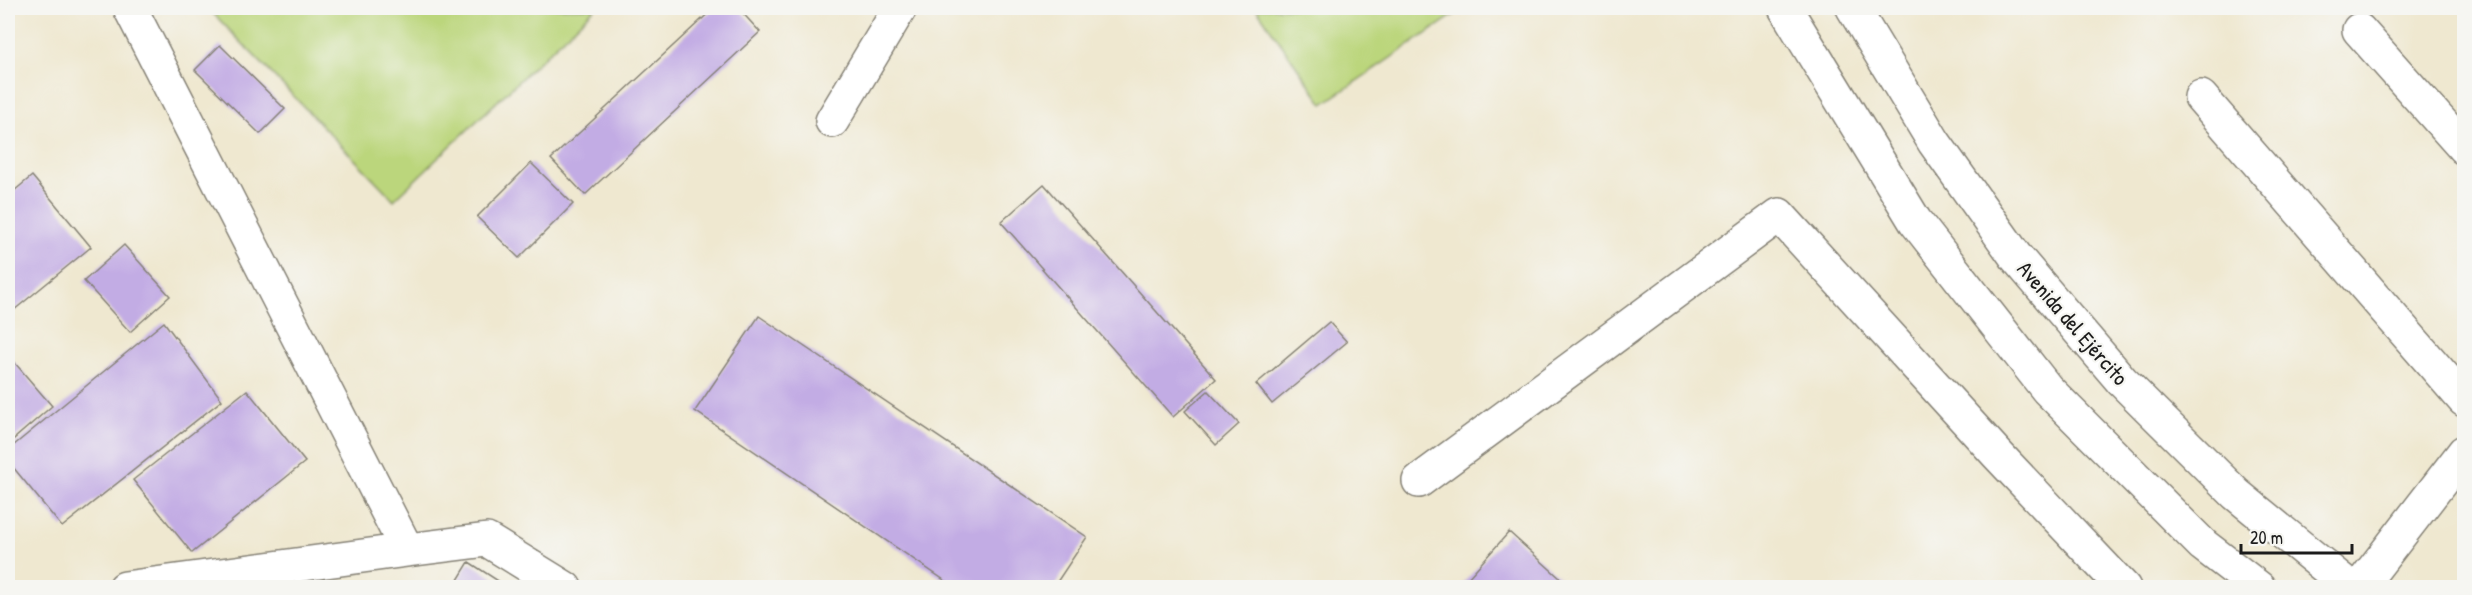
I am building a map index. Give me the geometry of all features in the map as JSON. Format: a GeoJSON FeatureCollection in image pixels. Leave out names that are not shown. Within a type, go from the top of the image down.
{"type":"FeatureCollection","features":[{"type":"Feature","properties":{"kind":"street"},"geometry":{"type":"LineString","coordinates":[[130,8],[407,550]]}},
{"type":"Feature","properties":{"kind":"street"},"geometry":{"type":"LineString","coordinates":[[832,121],[900,8]]}},
{"type":"Feature","properties":{"kind":"street"},"geometry":{"type":"LineString","coordinates":[[1785,8],[1915,221],[2047,389],[2203,545],[2259,588]]}},
{"type":"Feature","properties":{"kind":"street","name":"Avenida del Ejército"},"geometry":{"type":"LineString","coordinates":[[1853,8],[1934,142],[2016,257],[2122,381],[2236,494],[2351,588]]}},
{"type":"Feature","properties":{"kind":"street"},"geometry":{"type":"LineString","coordinates":[[2359,30],[2464,148]]}},
{"type":"Feature","properties":{"kind":"street"},"geometry":{"type":"LineString","coordinates":[[2201,97],[2464,400]]}},
{"type":"Feature","properties":{"kind":"street"},"geometry":{"type":"LineString","coordinates":[[1419,482],[1779,215],[1997,454],[2124,588]]}},
{"type":"Feature","properties":{"kind":"street"},"geometry":{"type":"LineString","coordinates":[[2360,588],[2464,452]]}},
{"type":"Feature","properties":{"kind":"street"},"geometry":{"type":"LineString","coordinates":[[125,588],[487,540],[565,588]]}},
{"type":"Feature","properties":{"kind":"green space"},"geometry":{"type":"Polygon","coordinates":[[[208,8],[595,8],[394,200],[208,8]]]}},
{"type":"Feature","properties":{"kind":"green space"},"geometry":{"type":"Polygon","coordinates":[[[1256,8],[1464,8],[1323,104],[1256,8]]]}},
{"type":"Feature","properties":{"kind":"building"},"geometry":{"type":"Polygon","coordinates":[[[714,8],[738,8],[760,32],[585,195],[551,159],[714,8]]]}},
{"type":"Feature","properties":{"kind":"building"},"geometry":{"type":"Polygon","coordinates":[[[220,45],[285,109],[260,134],[195,70],[220,45]]]}},
{"type":"Feature","properties":{"kind":"building"},"geometry":{"type":"Polygon","coordinates":[[[531,163],[573,204],[519,258],[477,217],[531,163]]]}},
{"type":"Feature","properties":{"kind":"building"},"geometry":{"type":"Polygon","coordinates":[[[32,176],[91,247],[8,315],[8,196],[32,176]]]}},
{"type":"Feature","properties":{"kind":"building"},"geometry":{"type":"Polygon","coordinates":[[[1044,184],[1216,379],[1173,417],[1001,222],[1044,184]]]}},
{"type":"Feature","properties":{"kind":"building"},"geometry":{"type":"Polygon","coordinates":[[[124,245],[170,296],[130,332],[84,281],[124,245]]]}},
{"type":"Feature","properties":{"kind":"building"},"geometry":{"type":"Polygon","coordinates":[[[759,316],[1087,537],[1053,588],[956,588],[695,411],[759,316]]]}},
{"type":"Feature","properties":{"kind":"building"},"geometry":{"type":"Polygon","coordinates":[[[164,322],[222,400],[62,527],[8,461],[8,450],[164,322]]]}},
{"type":"Feature","properties":{"kind":"building"},"geometry":{"type":"Polygon","coordinates":[[[1329,322],[1347,342],[1272,404],[1256,384],[1329,322]]]}},
{"type":"Feature","properties":{"kind":"building"},"geometry":{"type":"Polygon","coordinates":[[[8,355],[52,406],[8,444],[8,355]]]}},
{"type":"Feature","properties":{"kind":"building"},"geometry":{"type":"Polygon","coordinates":[[[247,390],[305,462],[192,553],[133,480],[247,390]]]}},
{"type":"Feature","properties":{"kind":"building"},"geometry":{"type":"Polygon","coordinates":[[[1208,391],[1239,424],[1216,445],[1185,411],[1208,391]]]}},
{"type":"Feature","properties":{"kind":"building"},"geometry":{"type":"Polygon","coordinates":[[[1509,532],[1571,588],[1459,588],[1509,532]]]}},
{"type":"Feature","properties":{"kind":"building"},"geometry":{"type":"Polygon","coordinates":[[[469,562],[509,588],[453,588],[469,562]]]}}]}
